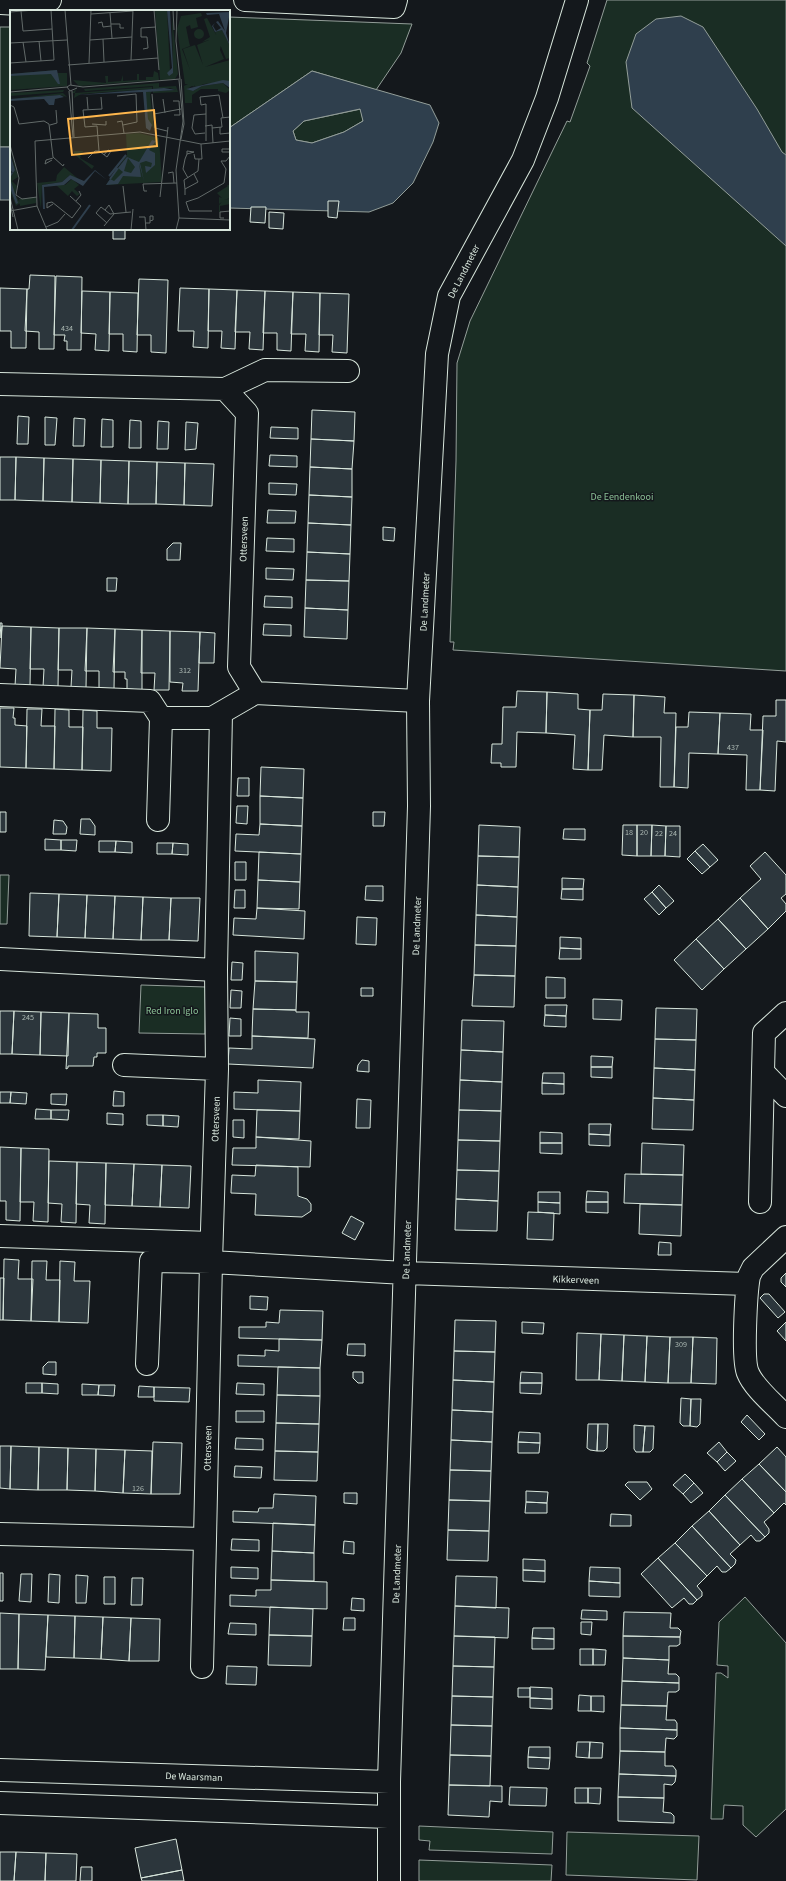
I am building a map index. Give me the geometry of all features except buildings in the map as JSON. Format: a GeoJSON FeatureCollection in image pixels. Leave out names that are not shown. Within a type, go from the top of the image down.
{"type":"FeatureCollection","features":[{"type":"Feature","properties":{"kind":"street"},"geometry":{"type":"LineString","coordinates":[[0,3],[37,5],[50,0]]}},
{"type":"Feature","properties":{"kind":"street"},"geometry":{"type":"LineString","coordinates":[[245,0],[394,7],[396,0]]}},
{"type":"Feature","properties":{"kind":"street","name":"De Landmeter"},"geometry":{"type":"LineString","coordinates":[[389,1881],[388,1817],[419,806],[418,701],[437,354],[449,296],[523,160],[547,98],[577,0]]}},
{"type":"Feature","properties":{"kind":"street"},"geometry":{"type":"LineString","coordinates":[[0,384],[225,389],[266,370],[348,371]]}},
{"type":"Feature","properties":{"kind":"street","name":"Ottersveen"},"geometry":{"type":"LineString","coordinates":[[225,389],[248,414],[238,667],[255,693]]}},
{"type":"Feature","properties":{"kind":"street"},"geometry":{"type":"LineString","coordinates":[[161,718],[212,718],[255,693],[418,701]]}},
{"type":"Feature","properties":{"kind":"street"},"geometry":{"type":"LineString","coordinates":[[0,694],[150,702],[161,718],[158,820]]}},
{"type":"Feature","properties":{"kind":"street","name":"Ottersveen"},"geometry":{"type":"LineString","coordinates":[[202,1667],[211,1253],[217,1069],[216,970],[221,713]]}},
{"type":"Feature","properties":{"kind":"street"},"geometry":{"type":"LineString","coordinates":[[0,959],[216,970]]}},
{"type":"Feature","properties":{"kind":"street"},"geometry":{"type":"LineString","coordinates":[[760,1202],[764,1033],[786,1013]]}},
{"type":"Feature","properties":{"kind":"street"},"geometry":{"type":"LineString","coordinates":[[124,1065],[217,1069]]}},
{"type":"Feature","properties":{"kind":"street"},"geometry":{"type":"LineString","coordinates":[[763,1072],[786,1096]]}},
{"type":"Feature","properties":{"kind":"street"},"geometry":{"type":"LineString","coordinates":[[0,1236],[211,1253],[405,1273]]}},
{"type":"Feature","properties":{"kind":"street"},"geometry":{"type":"LineString","coordinates":[[786,1237],[752,1268],[749,1276],[747,1284],[746,1355],[748,1373],[752,1380],[786,1417]]}},
{"type":"Feature","properties":{"kind":"street"},"geometry":{"type":"LineString","coordinates":[[147,1364],[151,1261],[211,1253]]}},
{"type":"Feature","properties":{"kind":"street","name":"Kikkerveen"},"geometry":{"type":"LineString","coordinates":[[405,1273],[747,1284]]}},
{"type":"Feature","properties":{"kind":"street"},"geometry":{"type":"LineString","coordinates":[[0,1534],[205,1539]]}},
{"type":"Feature","properties":{"kind":"street","name":"De Waarsman"},"geometry":{"type":"LineString","coordinates":[[0,1770],[389,1782]]}},
{"type":"Feature","properties":{"kind":"street"},"geometry":{"type":"LineString","coordinates":[[0,1803],[388,1817]]}},
{"type":"Feature","properties":{"kind":"green space","name":"De Eendenkooi"},"geometry":{"type":"Polygon","coordinates":[[[607,0],[786,0],[786,671],[453,650],[454,642],[450,642],[456,461],[457,363],[470,321],[567,121],[570,122],[590,66],[587,63],[607,0]]]}},
{"type":"Feature","properties":{"kind":"green space"},"geometry":{"type":"Polygon","coordinates":[[[230,17],[412,24],[401,53],[376,90],[312,71],[230,127],[230,17]]]}},
{"type":"Feature","properties":{"kind":"green space"},"geometry":{"type":"Polygon","coordinates":[[[0,27],[10,27],[10,147],[0,147],[0,27]]]}},
{"type":"Feature","properties":{"kind":"green space"},"geometry":{"type":"Polygon","coordinates":[[[361,109],[363,121],[344,132],[312,143],[296,140],[293,131],[304,121],[361,109]]]}},
{"type":"Feature","properties":{"kind":"green space"},"geometry":{"type":"Polygon","coordinates":[[[0,875],[9,875],[7,924],[0,924],[0,875]]]}},
{"type":"Feature","properties":{"kind":"green space","name":"Red Iron Iglo"},"geometry":{"type":"Polygon","coordinates":[[[141,985],[206,987],[205,1034],[139,1033],[141,985]]]}},
{"type":"Feature","properties":{"kind":"green space"},"geometry":{"type":"Polygon","coordinates":[[[745,1597],[786,1643],[786,1809],[756,1837],[743,1825],[743,1806],[724,1805],[723,1819],[711,1819],[716,1673],[721,1673],[728,1678],[728,1666],[717,1665],[719,1622],[745,1597]]]}},
{"type":"Feature","properties":{"kind":"green space"},"geometry":{"type":"Polygon","coordinates":[[[419,1826],[553,1832],[552,1854],[429,1850],[430,1841],[419,1840],[419,1826]]]}},
{"type":"Feature","properties":{"kind":"green space"},"geometry":{"type":"Polygon","coordinates":[[[567,1832],[699,1836],[697,1880],[566,1875],[567,1832]]]}},
{"type":"Feature","properties":{"kind":"green space"},"geometry":{"type":"Polygon","coordinates":[[[419,1860],[552,1865],[551,1881],[419,1881],[419,1860]]]}},
{"type":"Feature","properties":{"kind":"water"},"geometry":{"type":"Polygon","coordinates":[[[681,16],[703,27],[757,109],[782,152],[786,155],[786,246],[632,108],[626,62],[636,34],[656,19],[681,16]]]}},
{"type":"Feature","properties":{"kind":"water"},"geometry":{"type":"Polygon","coordinates":[[[312,71],[430,105],[439,123],[433,142],[413,183],[393,203],[369,212],[230,208],[230,127],[312,71]],[[360,109],[304,121],[293,131],[296,140],[312,143],[344,132],[363,121],[360,109]]]}},
{"type":"Feature","properties":{"kind":"water"},"geometry":{"type":"Polygon","coordinates":[[[0,147],[10,147],[10,200],[0,200],[0,147]]]}}]}
